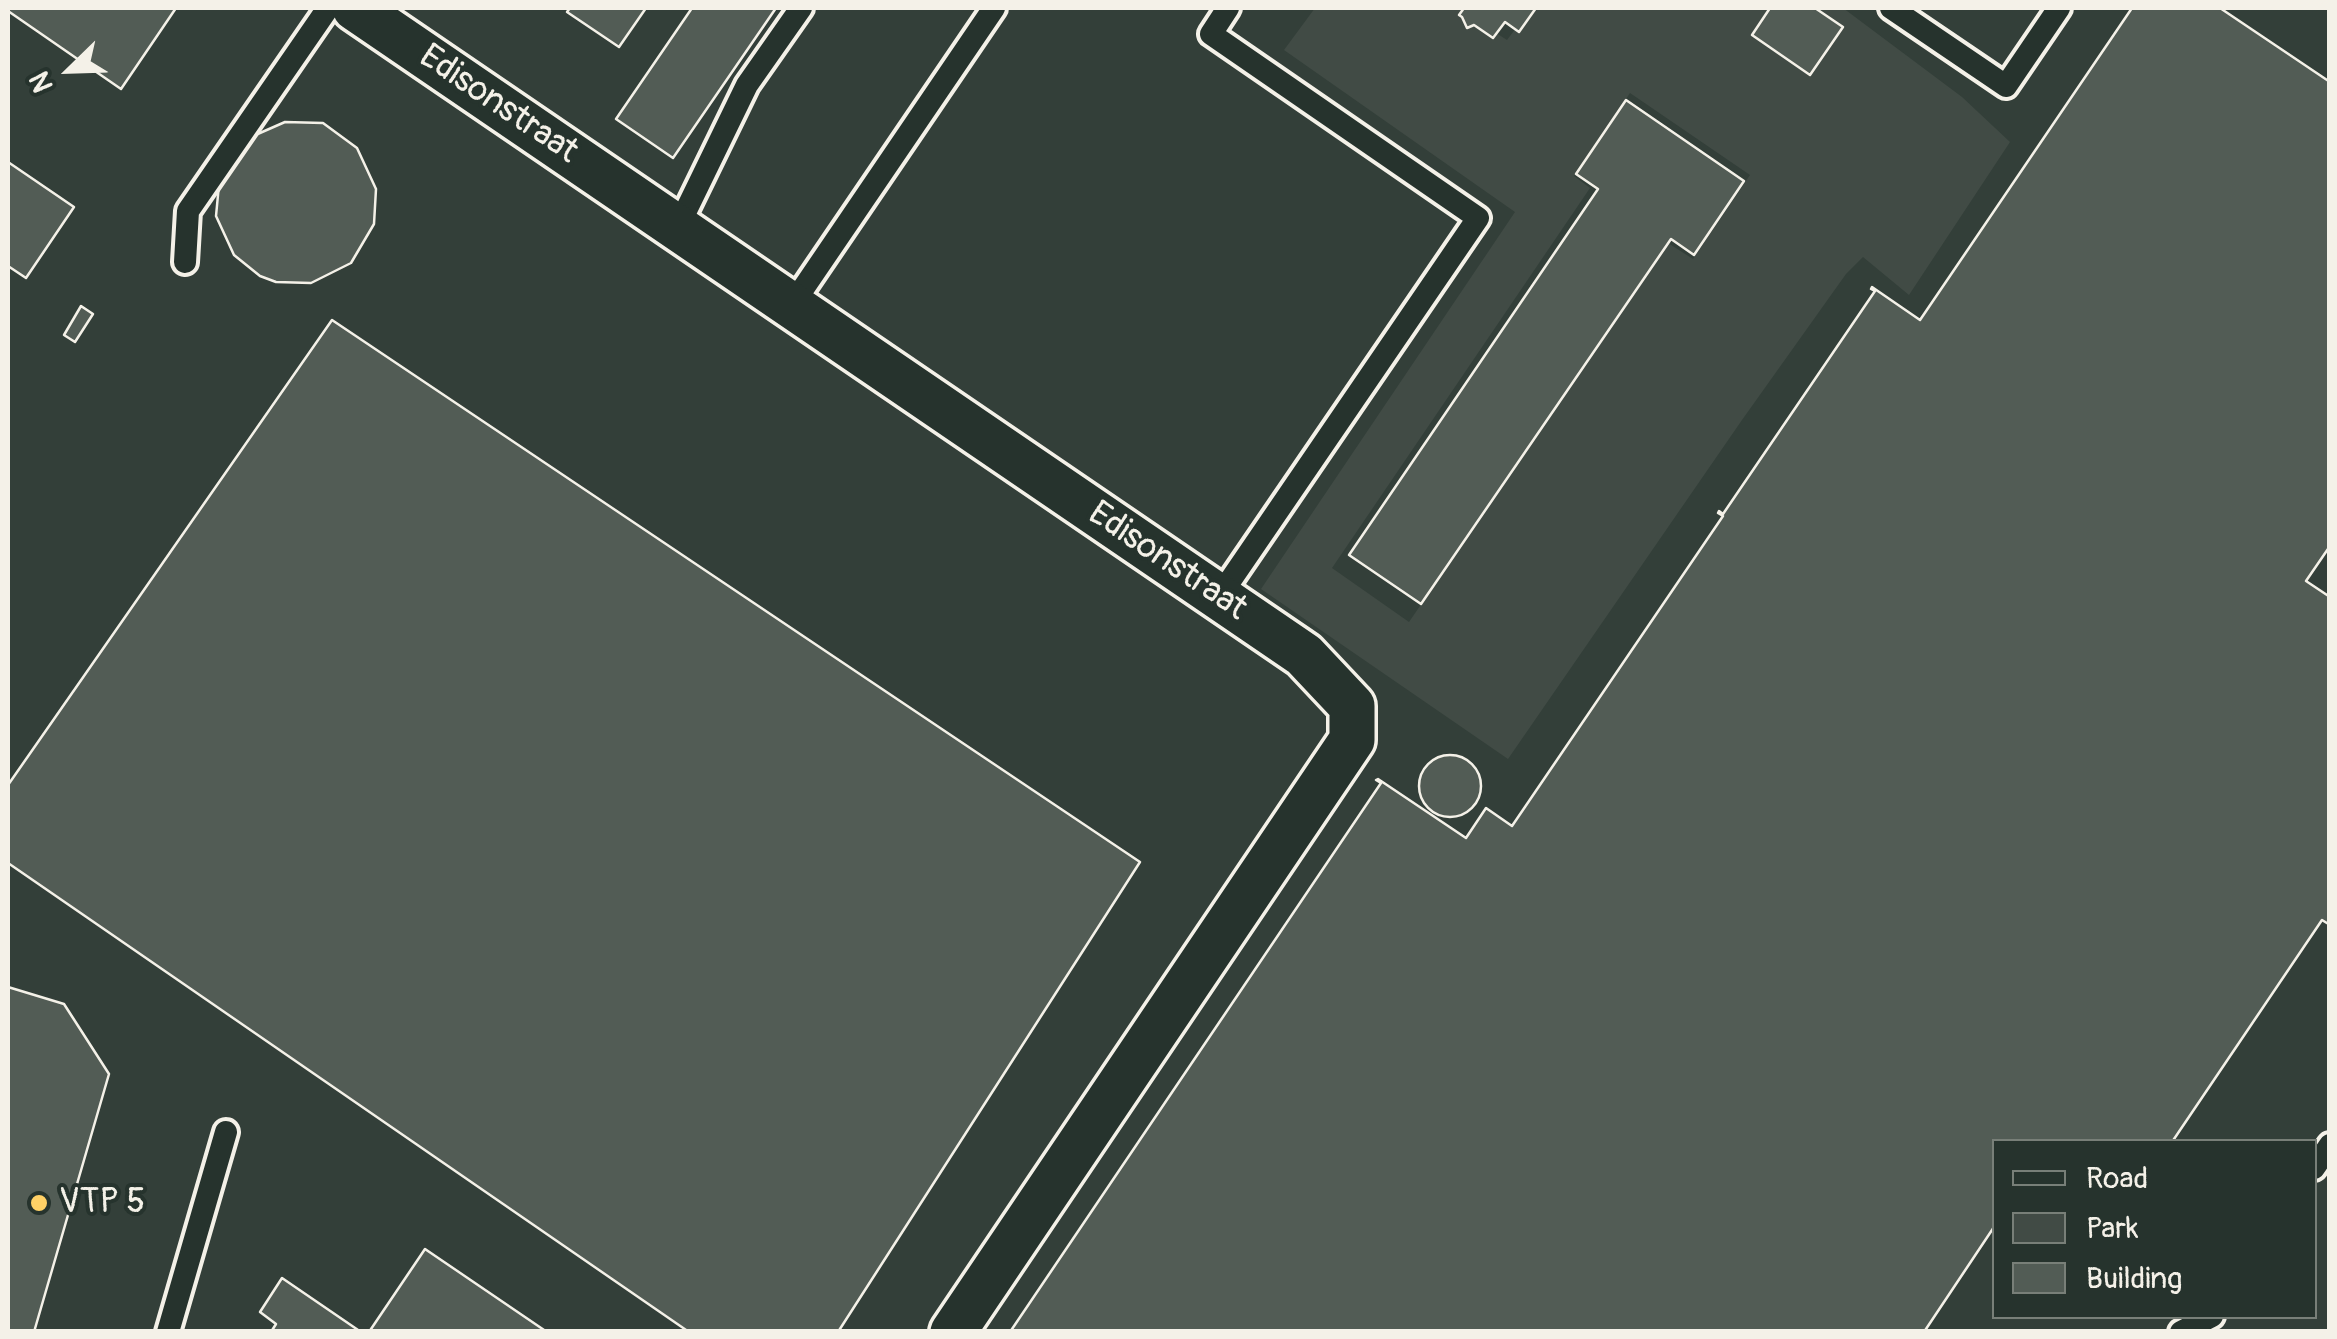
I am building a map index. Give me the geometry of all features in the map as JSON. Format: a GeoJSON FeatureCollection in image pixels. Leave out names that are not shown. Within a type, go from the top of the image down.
{"type":"FeatureCollection","features":[{"type":"Feature","properties":{"kind":"street","name":"Edisonstraat"},"geometry":{"type":"LineString","coordinates":[[356,8],[1304,655],[1352,706],[1352,740],[953,1332]]}},
{"type":"Feature","properties":{"kind":"lane"},"geometry":{"type":"LineString","coordinates":[[185,262],[188,211],[328,8]]}},
{"type":"Feature","properties":{"kind":"lane"},"geometry":{"type":"LineString","coordinates":[[678,227],[747,85],[801,8]]}},
{"type":"Feature","properties":{"kind":"lane"},"geometry":{"type":"LineString","coordinates":[[792,305],[994,8]]}},
{"type":"Feature","properties":{"kind":"lane"},"geometry":{"type":"LineString","coordinates":[[1219,597],[1478,218],[1210,34],[1228,8]]}},
{"type":"Feature","properties":{"kind":"lane"},"geometry":{"type":"LineString","coordinates":[[1891,8],[2006,86],[2059,8]]}},
{"type":"Feature","properties":{"kind":"lane"},"geometry":{"type":"LineString","coordinates":[[168,1332],[226,1132]]}},
{"type":"Feature","properties":{"kind":"lane"},"geometry":{"type":"LineString","coordinates":[[2181,1332],[2206,1319]]}},
{"type":"Feature","properties":{"kind":"shaded area"},"geometry":{"type":"Polygon","coordinates":[[[8,8],[2329,8],[2329,1331],[8,1332],[8,8]]]}},
{"type":"Feature","properties":{"kind":"green space"},"geometry":{"type":"Polygon","coordinates":[[[1315,8],[1457,8],[1507,40],[1531,8],[1843,8],[1962,97],[2010,142],[1909,295],[1863,257],[1846,274],[1508,759],[1261,589],[1515,212],[1284,50],[1315,8]],[[1630,93],[1574,176],[1590,188],[1332,568],[1409,622],[1668,243],[1693,259],[1750,175],[1630,93]]]}},
{"type":"Feature","properties":{"kind":"building"},"geometry":{"type":"Polygon","coordinates":[[[8,8],[176,8],[121,89],[8,8]]]}},
{"type":"Feature","properties":{"kind":"building"},"geometry":{"type":"Polygon","coordinates":[[[570,8],[646,8],[619,47],[567,12],[570,8]]]}},
{"type":"Feature","properties":{"kind":"building"},"geometry":{"type":"Polygon","coordinates":[[[692,8],[776,8],[673,158],[616,119],[692,8]]]}},
{"type":"Feature","properties":{"kind":"building"},"geometry":{"type":"Polygon","coordinates":[[[1464,8],[1536,8],[1519,32],[1505,22],[1493,38],[1474,25],[1467,28],[1459,15],[1464,8]]]}},
{"type":"Feature","properties":{"kind":"building"},"geometry":{"type":"Polygon","coordinates":[[[1770,8],[1815,8],[1843,27],[1810,75],[1752,35],[1770,8]]]}},
{"type":"Feature","properties":{"kind":"building"},"geometry":{"type":"Polygon","coordinates":[[[2132,8],[2220,8],[2330,82],[2330,546],[2306,581],[2330,597],[2330,925],[2322,920],[2174,1139],[1992,1139],[1992,1230],[1924,1332],[1010,1332],[1381,783],[1376,780],[1378,779],[1466,838],[1486,808],[1512,826],[1723,516],[1719,511],[1723,514],[1875,291],[1872,287],[1920,320],[2132,8]]]}},
{"type":"Feature","properties":{"kind":"building"},"geometry":{"type":"Polygon","coordinates":[[[1626,100],[1744,181],[1694,255],[1671,239],[1421,604],[1349,555],[1598,189],[1576,174],[1626,100]]]}},
{"type":"Feature","properties":{"kind":"building"},"geometry":{"type":"Polygon","coordinates":[[[285,122],[323,123],[357,148],[376,189],[374,224],[351,263],[311,283],[276,282],[260,276],[234,255],[216,216],[220,174],[244,140],[285,122]]]}},
{"type":"Feature","properties":{"kind":"building"},"geometry":{"type":"Polygon","coordinates":[[[8,162],[74,207],[26,278],[8,266],[8,162]]]}},
{"type":"Feature","properties":{"kind":"building"},"geometry":{"type":"Polygon","coordinates":[[[81,306],[93,314],[75,342],[64,335],[81,306]]]}},
{"type":"Feature","properties":{"kind":"building"},"geometry":{"type":"Polygon","coordinates":[[[332,320],[1140,862],[838,1332],[689,1332],[8,863],[8,785],[332,320]]]}},
{"type":"Feature","properties":{"kind":"building"},"geometry":{"type":"Polygon","coordinates":[[[1450,755],[1472,764],[1481,786],[1472,808],[1450,817],[1428,808],[1419,786],[1428,764],[1450,755]]]}},
{"type":"Feature","properties":{"kind":"building","name":"VTP 5"},"geometry":{"type":"Polygon","coordinates":[[[8,987],[64,1004],[109,1074],[34,1332],[8,1332],[8,987]]]}},
{"type":"Feature","properties":{"kind":"building"},"geometry":{"type":"Polygon","coordinates":[[[425,1249],[547,1332],[369,1332],[425,1249]]]}},
{"type":"Feature","properties":{"kind":"building"},"geometry":{"type":"Polygon","coordinates":[[[282,1278],[361,1332],[271,1332],[276,1324],[260,1312],[282,1278]]]}},
{"type":"Feature","properties":{"kind":"place","name":"VTP 5"},"geometry":{"type":"Point","coordinates":[39,1203]}}]}
